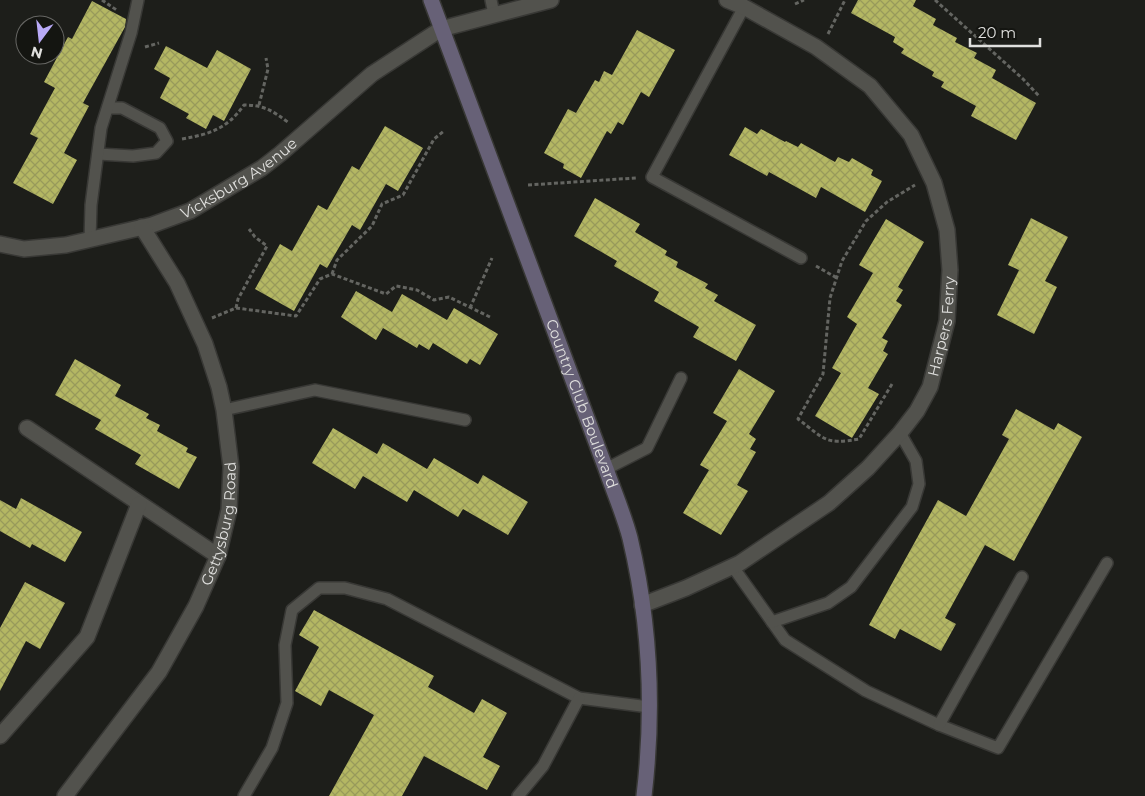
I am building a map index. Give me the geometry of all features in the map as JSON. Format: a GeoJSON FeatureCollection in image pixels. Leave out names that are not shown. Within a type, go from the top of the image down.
{"type":"FeatureCollection","features":[{"type":"Feature","properties":{"kind":"street","name":"Country Club Boulevard"},"geometry":{"type":"LineString","coordinates":[[431,0],[606,469],[629,536],[642,605],[647,648],[649,707],[648,768],[644,796]]}},
{"type":"Feature","properties":{"kind":"street","name":"Country Club Boulevard"},"geometry":{"type":"LineString","coordinates":[[440,0],[441,28]]}},
{"type":"Feature","properties":{"kind":"street"},"geometry":{"type":"LineString","coordinates":[[441,28],[492,7],[552,0]]}},
{"type":"Feature","properties":{"kind":"street","name":"Harpers Ferry"},"geometry":{"type":"LineString","coordinates":[[642,605],[686,588],[733,566],[829,503],[868,468],[900,434],[917,411],[930,387],[948,321],[950,270],[947,230],[930,175],[911,135],[870,86],[820,50],[744,6],[727,0]]}},
{"type":"Feature","properties":{"kind":"street","name":"Vicksburg Avenue"},"geometry":{"type":"LineString","coordinates":[[0,244],[24,249],[66,245],[142,227],[190,211],[262,168],[372,74],[441,28]]}},
{"type":"Feature","properties":{"kind":"street","name":"Gettysburg Road"},"geometry":{"type":"LineString","coordinates":[[65,796],[159,672],[196,606],[218,556],[230,510],[231,467],[224,410],[205,344],[177,283],[142,227]]}},
{"type":"Feature","properties":{"kind":"street"},"geometry":{"type":"LineString","coordinates":[[27,428],[218,556]]}},
{"type":"Feature","properties":{"kind":"street"},"geometry":{"type":"LineString","coordinates":[[0,736],[87,637],[140,504]]}},
{"type":"Feature","properties":{"kind":"lane"},"geometry":{"type":"LineString","coordinates":[[90,240],[91,205],[101,128],[131,33],[138,0]]}},
{"type":"Feature","properties":{"kind":"lane"},"geometry":{"type":"LineString","coordinates":[[744,6],[652,177],[801,258]]}},
{"type":"Feature","properties":{"kind":"lane"},"geometry":{"type":"LineString","coordinates":[[98,154],[133,156],[156,152],[167,141],[160,128],[122,108],[108,108]]}},
{"type":"Feature","properties":{"kind":"lane"},"geometry":{"type":"LineString","coordinates":[[606,469],[647,448],[681,378]]}},
{"type":"Feature","properties":{"kind":"lane"},"geometry":{"type":"LineString","coordinates":[[224,410],[315,390],[465,420]]}},
{"type":"Feature","properties":{"kind":"lane"},"geometry":{"type":"LineString","coordinates":[[772,622],[828,603],[851,587],[912,508],[919,484],[916,461],[900,434]]}},
{"type":"Feature","properties":{"kind":"lane"},"geometry":{"type":"LineString","coordinates":[[733,566],[785,640],[866,691],[939,725],[998,748],[1107,563]]}},
{"type":"Feature","properties":{"kind":"lane"},"geometry":{"type":"LineString","coordinates":[[939,725],[1022,577]]}},
{"type":"Feature","properties":{"kind":"lane"},"geometry":{"type":"LineString","coordinates":[[244,796],[272,748],[287,703],[285,645],[292,610],[319,588],[344,588],[386,599],[579,698],[649,707]]}},
{"type":"Feature","properties":{"kind":"lane"},"geometry":{"type":"LineString","coordinates":[[518,796],[543,766],[579,698]]}},
{"type":"Feature","properties":{"kind":"path"},"geometry":{"type":"LineString","coordinates":[[795,4],[804,0]]}},
{"type":"Feature","properties":{"kind":"path"},"geometry":{"type":"LineString","coordinates":[[820,50],[845,0]]}},
{"type":"Feature","properties":{"kind":"path"},"geometry":{"type":"LineString","coordinates":[[935,0],[1039,96]]}},
{"type":"Feature","properties":{"kind":"path"},"geometry":{"type":"LineString","coordinates":[[259,105],[268,69],[266,58]]}},
{"type":"Feature","properties":{"kind":"path"},"geometry":{"type":"LineString","coordinates":[[167,141],[202,136],[219,130],[236,116],[244,105],[259,105],[276,113],[289,123]]}},
{"type":"Feature","properties":{"kind":"path"},"geometry":{"type":"LineString","coordinates":[[332,274],[337,260],[372,226],[382,204],[403,195],[434,139],[444,131]]}},
{"type":"Feature","properties":{"kind":"path"},"geometry":{"type":"LineString","coordinates":[[892,384],[859,439],[838,442],[827,440],[798,419],[822,374],[830,298],[842,261],[866,221],[887,202],[930,175]]}},
{"type":"Feature","properties":{"kind":"path"},"geometry":{"type":"LineString","coordinates":[[528,185],[652,177]]}},
{"type":"Feature","properties":{"kind":"path"},"geometry":{"type":"LineString","coordinates":[[236,308],[238,299],[268,246],[255,237],[249,229]]}},
{"type":"Feature","properties":{"kind":"path"},"geometry":{"type":"LineString","coordinates":[[470,308],[492,258]]}},
{"type":"Feature","properties":{"kind":"path"},"geometry":{"type":"LineString","coordinates":[[801,258],[837,278]]}},
{"type":"Feature","properties":{"kind":"path"},"geometry":{"type":"LineString","coordinates":[[197,327],[215,316],[236,308],[296,316],[320,279],[332,274],[386,294],[396,286],[417,290],[434,300],[449,298],[492,318]]}},
{"type":"Feature","properties":{"kind":"building"},"geometry":{"type":"Polygon","coordinates":[[[858,0],[916,0],[913,6],[936,19],[933,25],[957,38],[955,42],[977,53],[974,58],[996,70],[992,78],[1036,103],[1016,140],[971,116],[976,106],[941,87],[944,82],[932,76],[934,72],[901,53],[904,49],[893,42],[895,37],[851,13],[858,0]]]}},
{"type":"Feature","properties":{"kind":"building"},"geometry":{"type":"Polygon","coordinates":[[[92,1],[126,19],[125,27],[83,103],[89,106],[64,153],[77,160],[53,204],[13,183],[38,138],[30,134],[55,88],[44,82],[53,65],[65,65],[65,43],[68,37],[72,39],[92,1]]]}},
{"type":"Feature","properties":{"kind":"building"},"geometry":{"type":"Polygon","coordinates":[[[637,30],[675,50],[649,97],[641,92],[623,125],[618,122],[611,134],[607,131],[581,178],[563,168],[564,164],[544,153],[568,109],[576,113],[595,80],[599,82],[604,71],[612,75],[637,30]]]}},
{"type":"Feature","properties":{"kind":"building"},"geometry":{"type":"Polygon","coordinates":[[[166,46],[207,68],[217,50],[251,69],[224,121],[213,115],[206,129],[186,118],[189,114],[160,98],[170,78],[154,69],[166,46]]]}},
{"type":"Feature","properties":{"kind":"building"},"geometry":{"type":"Polygon","coordinates":[[[385,126],[423,148],[398,191],[386,184],[360,230],[352,225],[327,268],[320,264],[294,311],[255,289],[280,244],[292,251],[318,205],[327,210],[352,166],[359,170],[385,126]]]}},
{"type":"Feature","properties":{"kind":"building"},"geometry":{"type":"Polygon","coordinates":[[[745,127],[757,134],[761,129],[798,147],[801,143],[835,162],[838,157],[849,162],[852,158],[873,170],[871,175],[882,181],[865,212],[821,187],[816,198],[769,172],[767,176],[729,155],[745,127]]]}},
{"type":"Feature","properties":{"kind":"building"},"geometry":{"type":"Polygon","coordinates":[[[595,198],[640,224],[635,232],[667,251],[665,255],[678,262],[676,267],[708,284],[705,288],[718,295],[714,301],[756,325],[736,361],[693,337],[699,327],[654,301],[659,292],[614,266],[617,261],[574,236],[595,198]]]}},
{"type":"Feature","properties":{"kind":"building"},"geometry":{"type":"Polygon","coordinates":[[[1031,218],[1068,237],[1045,281],[1057,287],[1034,334],[997,315],[1019,270],[1008,265],[1031,218]]]}},
{"type":"Feature","properties":{"kind":"building"},"geometry":{"type":"Polygon","coordinates":[[[886,219],[924,242],[898,287],[903,290],[896,301],[902,305],[882,338],[888,341],[883,351],[888,354],[868,388],[879,394],[852,438],[815,416],[841,373],[832,368],[857,324],[847,317],[873,273],[859,265],[886,219]]]}},
{"type":"Feature","properties":{"kind":"building"},"geometry":{"type":"Polygon","coordinates":[[[356,291],[392,312],[402,294],[447,320],[454,308],[498,334],[480,365],[470,359],[467,364],[433,343],[429,350],[419,344],[417,348],[383,328],[376,340],[341,317],[356,291]]]}},
{"type":"Feature","properties":{"kind":"building"},"geometry":{"type":"Polygon","coordinates":[[[75,359],[121,385],[115,396],[149,414],[146,418],[160,425],[157,431],[188,448],[186,452],[197,457],[179,489],[135,464],[141,455],[95,429],[101,420],[55,395],[75,359]]]}},
{"type":"Feature","properties":{"kind":"building"},"geometry":{"type":"Polygon","coordinates":[[[739,369],[775,391],[749,434],[756,439],[750,449],[756,452],[737,485],[748,491],[721,535],[683,513],[709,470],[700,465],[727,421],[713,413],[739,369]]]}},
{"type":"Feature","properties":{"kind":"building"},"geometry":{"type":"Polygon","coordinates":[[[1016,409],[1054,430],[1058,423],[1082,437],[1014,561],[985,545],[945,618],[956,624],[941,651],[900,629],[895,639],[869,625],[938,500],[966,516],[1009,439],[1002,435],[1016,409]]]}},
{"type":"Feature","properties":{"kind":"building"},"geometry":{"type":"Polygon","coordinates":[[[333,428],[377,454],[383,443],[427,469],[434,458],[478,484],[483,475],[528,502],[508,535],[463,509],[458,517],[414,490],[407,502],[363,476],[355,489],[312,463],[333,428]]]}},
{"type":"Feature","properties":{"kind":"building"},"geometry":{"type":"Polygon","coordinates":[[[21,498],[82,532],[65,562],[32,544],[30,548],[0,531],[0,500],[16,509],[21,498]]]}},
{"type":"Feature","properties":{"kind":"building"},"geometry":{"type":"Polygon","coordinates":[[[25,582],[65,603],[40,649],[26,641],[0,691],[0,628],[25,582]]]}},
{"type":"Feature","properties":{"kind":"building"},"geometry":{"type":"Polygon","coordinates":[[[314,610],[434,676],[428,687],[474,713],[482,699],[507,713],[483,757],[500,766],[487,790],[424,756],[402,796],[329,796],[374,715],[329,690],[321,706],[295,691],[319,647],[299,635],[314,610]]]}}]}
